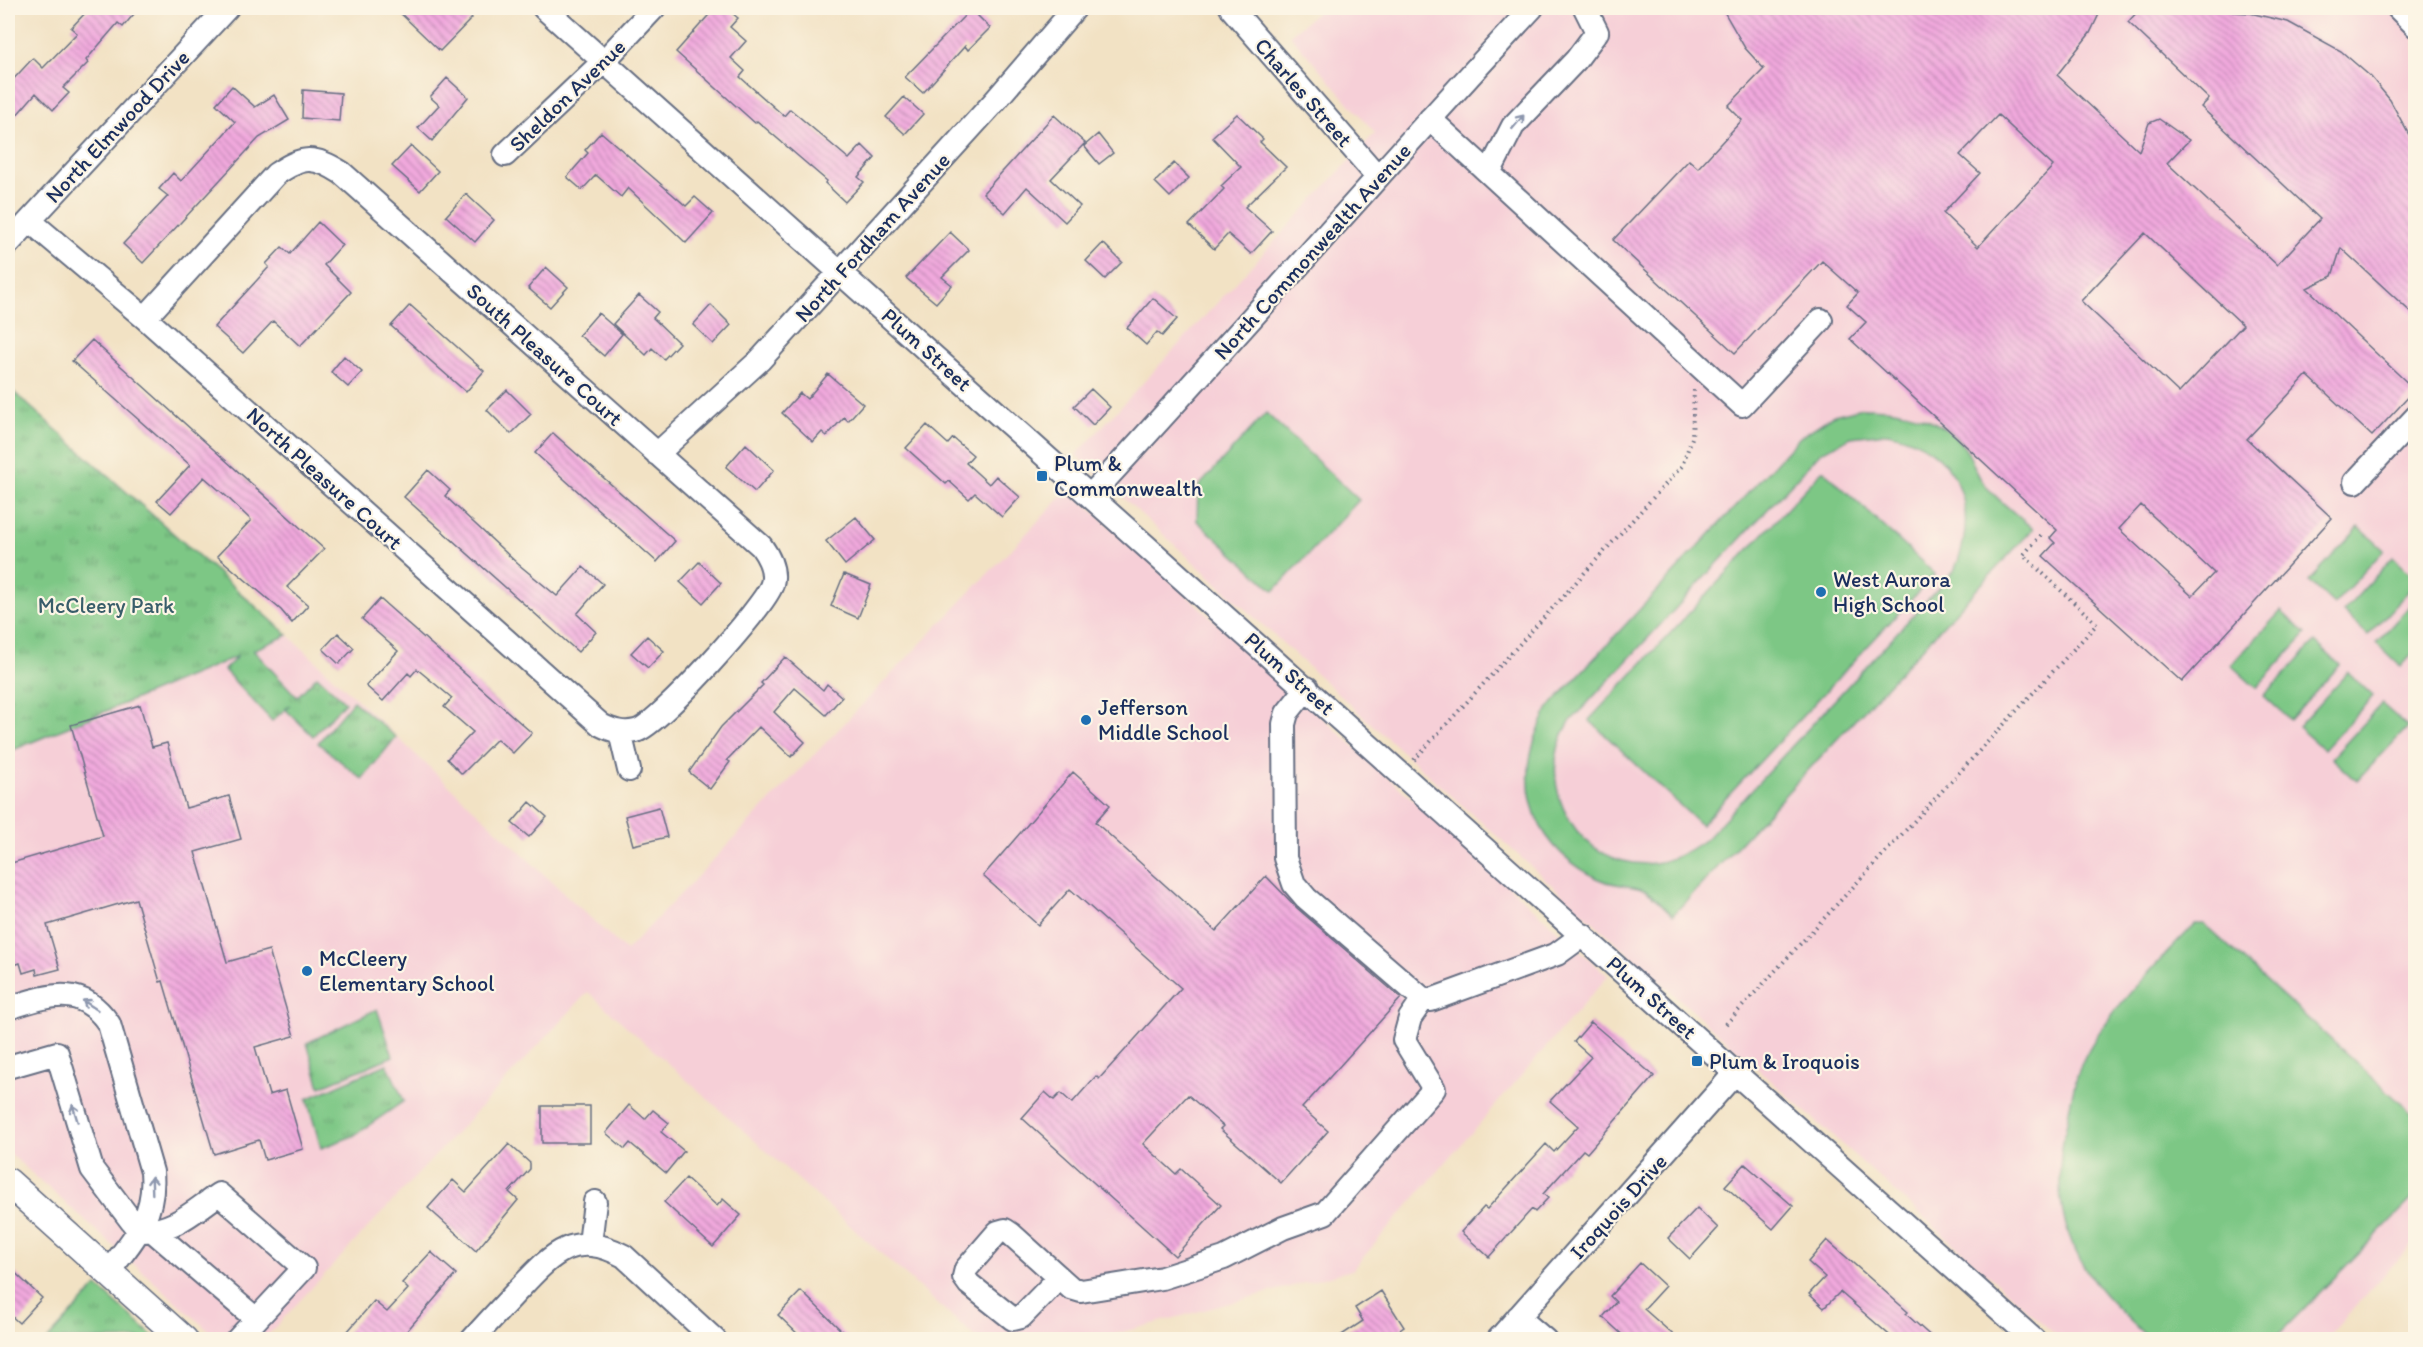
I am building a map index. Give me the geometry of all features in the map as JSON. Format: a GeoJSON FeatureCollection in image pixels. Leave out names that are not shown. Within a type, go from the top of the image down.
{"type":"FeatureCollection","features":[{"type":"Feature","properties":{"kind":"main road"},"geometry":{"type":"LineString","coordinates":[[8,1182],[184,1340]]}},
{"type":"Feature","properties":{"kind":"street","name":"North Elmwood Drive"},"geometry":{"type":"LineString","coordinates":[[8,244],[227,8]]}},
{"type":"Feature","properties":{"kind":"street","name":"Plum Street"},"geometry":{"type":"LineString","coordinates":[[544,8],[2034,1340]]}},
{"type":"Feature","properties":{"kind":"street","name":"Sheldon Avenue"},"geometry":{"type":"LineString","coordinates":[[505,155],[604,61],[654,8]]}},
{"type":"Feature","properties":{"kind":"street","name":"North Fordham Avenue"},"geometry":{"type":"LineString","coordinates":[[657,454],[760,360],[1075,8]]}},
{"type":"Feature","properties":{"kind":"street","name":"Charles Street"},"geometry":{"type":"LineString","coordinates":[[1232,8],[1377,176]]}},
{"type":"Feature","properties":{"kind":"street","name":"North Commonwealth Avenue"},"geometry":{"type":"LineString","coordinates":[[1091,495],[1246,326],[1377,176],[1532,8]]}},
{"type":"Feature","properties":{"kind":"street"},"geometry":{"type":"LineString","coordinates":[[1489,173],[1514,126],[1576,60],[1597,32],[1585,8]]}},
{"type":"Feature","properties":{"kind":"street"},"geometry":{"type":"LineString","coordinates":[[2398,8],[2415,26]]}},
{"type":"Feature","properties":{"kind":"street"},"geometry":{"type":"LineString","coordinates":[[1430,118],[1742,405],[1821,320]]}},
{"type":"Feature","properties":{"kind":"street","name":"South Pleasure Court"},"geometry":{"type":"LineString","coordinates":[[145,318],[276,174],[292,163],[308,159],[326,163],[342,173],[761,546],[768,555],[774,576],[765,598],[663,713],[638,730],[620,732]]}},
{"type":"Feature","properties":{"kind":"street","name":"North Pleasure Court"},"geometry":{"type":"LineString","coordinates":[[30,221],[145,318],[601,724],[620,732]]}},
{"type":"Feature","properties":{"kind":"street"},"geometry":{"type":"LineString","coordinates":[[2355,482],[2415,417]]}},
{"type":"Feature","properties":{"kind":"street"},"geometry":{"type":"LineString","coordinates":[[1307,688],[1287,713],[1284,724],[1285,858],[1294,884],[1306,898],[1423,999],[1431,1000],[1557,954],[1583,935]]}},
{"type":"Feature","properties":{"kind":"street"},"geometry":{"type":"LineString","coordinates":[[620,732],[629,770]]}},
{"type":"Feature","properties":{"kind":"street"},"geometry":{"type":"LineString","coordinates":[[8,1008],[51,995],[64,995],[86,1001],[102,1014],[109,1024],[152,1172],[152,1203],[147,1231],[108,1272]]}},
{"type":"Feature","properties":{"kind":"street"},"geometry":{"type":"LineString","coordinates":[[1059,1278],[1071,1288],[1081,1291],[1162,1278],[1224,1258],[1283,1228],[1325,1213],[1434,1089],[1404,1040],[1410,1018],[1423,999]]}},
{"type":"Feature","properties":{"kind":"street"},"geometry":{"type":"LineString","coordinates":[[8,1067],[57,1053],[92,1169],[147,1231],[256,1319]]}},
{"type":"Feature","properties":{"kind":"street","name":"Iroquois Drive"},"geometry":{"type":"LineString","coordinates":[[1498,1340],[1736,1072]]}},
{"type":"Feature","properties":{"kind":"street"},"geometry":{"type":"LineString","coordinates":[[147,1231],[174,1225],[219,1194],[304,1268],[237,1340]]}},
{"type":"Feature","properties":{"kind":"street"},"geometry":{"type":"LineString","coordinates":[[590,1244],[595,1202]]}},
{"type":"Feature","properties":{"kind":"street"},"geometry":{"type":"LineString","coordinates":[[472,1340],[550,1256],[570,1246],[590,1244],[609,1248],[624,1256],[715,1340]]}},
{"type":"Feature","properties":{"kind":"street"},"geometry":{"type":"LineString","coordinates":[[1518,1317],[1545,1340]]}},
{"type":"Feature","properties":{"kind":"path"},"geometry":{"type":"LineString","coordinates":[[1411,763],[1682,466],[1692,438],[1694,389]]}},
{"type":"Feature","properties":{"kind":"path"},"geometry":{"type":"LineString","coordinates":[[1726,1024],[2097,624],[2023,555],[2041,535]]}},
{"type":"Feature","properties":{"kind":"shaded area","name":"West Aurora High School"},"geometry":{"type":"Polygon","coordinates":[[[1322,8],[2415,8],[2415,1241],[2326,1339],[2060,1339],[1377,729],[1076,455],[1375,133],[1290,35],[1322,8]]]}},
{"type":"Feature","properties":{"kind":"shaded area","name":"Jefferson Middle School"},"geometry":{"type":"Polygon","coordinates":[[[1069,489],[1608,976],[1352,1270],[1097,1339],[977,1339],[588,992],[264,1339],[218,1339],[8,1152],[8,752],[288,635],[626,951],[1069,489]]]}},
{"type":"Feature","properties":{"kind":"green space","name":"McCleery Park"},"geometry":{"type":"Polygon","coordinates":[[[8,387],[288,635],[253,650],[297,697],[317,676],[345,702],[313,736],[286,710],[290,705],[272,721],[224,670],[238,656],[8,752],[8,387]]]}},
{"type":"Feature","properties":{"kind":"green space"},"geometry":{"type":"Polygon","coordinates":[[[1863,408],[1878,408],[1907,412],[1935,423],[1958,440],[1968,453],[1987,488],[2033,529],[1673,915],[1645,891],[1596,878],[1572,862],[1553,845],[1540,825],[1532,803],[1529,780],[1531,756],[1538,731],[1550,706],[1800,437],[1834,415],[1863,408]],[[1887,433],[1851,437],[1821,452],[1569,723],[1558,747],[1555,772],[1559,797],[1569,820],[1585,839],[1604,854],[1628,862],[1655,863],[1682,854],[1706,839],[1954,571],[1962,548],[1965,525],[1964,503],[1958,483],[1947,466],[1931,451],[1911,440],[1887,433]]]}},
{"type":"Feature","properties":{"kind":"green space"},"geometry":{"type":"Polygon","coordinates":[[[1266,413],[1359,500],[1274,591],[1197,521],[1198,487],[1266,413]]]}},
{"type":"Feature","properties":{"kind":"green space"},"geometry":{"type":"Polygon","coordinates":[[[1823,470],[1935,574],[1701,825],[1589,720],[1823,470]]]}},
{"type":"Feature","properties":{"kind":"green space"},"geometry":{"type":"Polygon","coordinates":[[[2359,527],[2384,550],[2334,604],[2309,581],[2359,527]]]}},
{"type":"Feature","properties":{"kind":"green space"},"geometry":{"type":"Polygon","coordinates":[[[2393,557],[2415,578],[2415,584],[2368,635],[2343,612],[2393,557]]]}},
{"type":"Feature","properties":{"kind":"green space"},"geometry":{"type":"Polygon","coordinates":[[[2415,600],[2415,651],[2401,667],[2376,643],[2415,600]]]}},
{"type":"Feature","properties":{"kind":"green space"},"geometry":{"type":"Polygon","coordinates":[[[2281,611],[2306,634],[2256,688],[2231,665],[2281,611]]]}},
{"type":"Feature","properties":{"kind":"green space"},"geometry":{"type":"Polygon","coordinates":[[[2315,642],[2340,665],[2290,720],[2264,696],[2315,642]]]}},
{"type":"Feature","properties":{"kind":"green space"},"geometry":{"type":"Polygon","coordinates":[[[2348,672],[2373,696],[2324,750],[2298,727],[2348,672]]]}},
{"type":"Feature","properties":{"kind":"green space"},"geometry":{"type":"Polygon","coordinates":[[[353,701],[396,737],[362,779],[318,743],[353,701]]]}},
{"type":"Feature","properties":{"kind":"green space"},"geometry":{"type":"Polygon","coordinates":[[[2382,704],[2408,727],[2357,781],[2332,758],[2382,704]]]}},
{"type":"Feature","properties":{"kind":"green space"},"geometry":{"type":"Polygon","coordinates":[[[2195,924],[2204,924],[2415,1116],[2415,1196],[2274,1339],[2149,1339],[2096,1285],[2072,1244],[2063,1211],[2060,1178],[2063,1142],[2079,1070],[2088,1051],[2114,1012],[2195,924]]]}},
{"type":"Feature","properties":{"kind":"green space"},"geometry":{"type":"Polygon","coordinates":[[[377,1009],[393,1056],[320,1087],[307,1043],[377,1009]]]}},
{"type":"Feature","properties":{"kind":"green space"},"geometry":{"type":"Polygon","coordinates":[[[387,1064],[404,1101],[353,1136],[321,1148],[307,1099],[387,1064]]]}},
{"type":"Feature","properties":{"kind":"green space"},"geometry":{"type":"Polygon","coordinates":[[[97,1286],[156,1339],[48,1339],[97,1286]]]}},
{"type":"Feature","properties":{"kind":"building"},"geometry":{"type":"Polygon","coordinates":[[[90,8],[139,8],[123,27],[118,23],[86,60],[88,63],[63,88],[69,93],[53,110],[36,93],[8,125],[8,85],[33,58],[43,68],[77,33],[71,28],[90,8]]]}},
{"type":"Feature","properties":{"kind":"building"},"geometry":{"type":"Polygon","coordinates":[[[395,8],[462,8],[472,18],[440,51],[395,8]]]}},
{"type":"Feature","properties":{"kind":"building"},"geometry":{"type":"Polygon","coordinates":[[[715,8],[726,8],[738,18],[730,27],[746,41],[731,58],[745,71],[740,77],[784,116],[790,109],[849,159],[862,145],[875,158],[858,177],[864,182],[845,202],[825,183],[827,181],[757,121],[755,123],[676,52],[715,8]]]}},
{"type":"Feature","properties":{"kind":"building"},"geometry":{"type":"Polygon","coordinates":[[[1722,8],[2102,8],[2090,33],[2057,75],[2139,151],[2149,123],[2159,119],[2189,140],[2167,163],[2277,265],[2320,219],[2201,107],[2209,99],[2128,22],[2141,8],[2228,8],[2233,12],[2250,13],[2288,22],[2341,51],[2371,77],[2390,100],[2415,146],[2415,316],[2341,248],[2332,276],[2307,288],[2415,390],[2372,436],[2307,375],[2247,439],[2332,518],[2182,682],[2043,556],[2055,543],[2050,538],[2057,530],[1850,339],[1866,322],[1847,305],[1858,293],[1822,261],[1735,353],[1613,240],[1689,160],[1698,168],[1742,120],[1728,106],[1764,69],[1745,48],[1722,8]],[[1998,115],[1960,155],[1980,173],[1943,213],[1978,247],[2053,166],[1998,115]],[[2145,233],[2081,301],[2179,393],[2243,325],[2145,233]],[[2141,505],[2119,529],[2192,596],[2214,573],[2141,505]]]}},
{"type":"Feature","properties":{"kind":"building"},"geometry":{"type":"Polygon","coordinates":[[[971,9],[990,28],[968,50],[965,46],[923,93],[905,77],[971,9]]]}},
{"type":"Feature","properties":{"kind":"building"},"geometry":{"type":"Polygon","coordinates":[[[447,78],[468,97],[432,141],[418,128],[439,105],[430,97],[447,78]]]}},
{"type":"Feature","properties":{"kind":"building"},"geometry":{"type":"Polygon","coordinates":[[[232,86],[255,107],[274,95],[289,120],[259,138],[143,263],[123,244],[168,196],[159,189],[173,173],[181,181],[235,122],[216,104],[232,86]]]}},
{"type":"Feature","properties":{"kind":"building"},"geometry":{"type":"Polygon","coordinates":[[[303,90],[341,93],[339,121],[302,118],[303,90]]]}},
{"type":"Feature","properties":{"kind":"building"},"geometry":{"type":"Polygon","coordinates":[[[904,97],[923,114],[905,134],[886,117],[904,97]]]}},
{"type":"Feature","properties":{"kind":"building"},"geometry":{"type":"Polygon","coordinates":[[[1237,114],[1263,139],[1260,142],[1286,167],[1245,207],[1272,231],[1251,254],[1228,234],[1214,249],[1189,225],[1224,189],[1221,186],[1241,167],[1212,137],[1237,114]]]}},
{"type":"Feature","properties":{"kind":"building"},"geometry":{"type":"Polygon","coordinates":[[[1054,115],[1085,143],[1051,179],[1080,206],[1065,222],[1027,187],[1005,213],[983,193],[1054,115]]]}},
{"type":"Feature","properties":{"kind":"building"},"geometry":{"type":"Polygon","coordinates":[[[601,132],[686,206],[695,197],[713,213],[686,243],[628,188],[621,197],[596,175],[582,190],[567,177],[588,153],[585,150],[601,132]]]}},
{"type":"Feature","properties":{"kind":"building"},"geometry":{"type":"Polygon","coordinates":[[[1098,134],[1113,153],[1099,164],[1084,146],[1098,134]]]}},
{"type":"Feature","properties":{"kind":"building"},"geometry":{"type":"Polygon","coordinates":[[[411,146],[438,171],[420,191],[392,166],[411,146]]]}},
{"type":"Feature","properties":{"kind":"building"},"geometry":{"type":"Polygon","coordinates":[[[1174,163],[1189,178],[1170,197],[1155,182],[1174,163]]]}},
{"type":"Feature","properties":{"kind":"building"},"geometry":{"type":"Polygon","coordinates":[[[466,194],[494,220],[475,242],[446,216],[466,194]]]}},
{"type":"Feature","properties":{"kind":"building"},"geometry":{"type":"Polygon","coordinates":[[[318,222],[342,245],[324,265],[351,292],[300,346],[273,321],[243,353],[214,327],[269,267],[266,264],[282,247],[290,254],[318,222]]]}},
{"type":"Feature","properties":{"kind":"building"},"geometry":{"type":"Polygon","coordinates":[[[950,232],[969,250],[942,277],[952,285],[936,303],[906,278],[950,232]]]}},
{"type":"Feature","properties":{"kind":"building"},"geometry":{"type":"Polygon","coordinates":[[[1103,243],[1122,262],[1105,279],[1086,261],[1103,243]]]}},
{"type":"Feature","properties":{"kind":"building"},"geometry":{"type":"Polygon","coordinates":[[[546,267],[568,287],[550,307],[528,288],[546,267]]]}},
{"type":"Feature","properties":{"kind":"building"},"geometry":{"type":"Polygon","coordinates":[[[639,295],[658,312],[653,318],[679,343],[664,359],[652,348],[646,355],[613,324],[639,295]]]}},
{"type":"Feature","properties":{"kind":"building"},"geometry":{"type":"Polygon","coordinates":[[[1153,298],[1177,319],[1162,336],[1157,332],[1146,345],[1127,328],[1153,298]]]}},
{"type":"Feature","properties":{"kind":"building"},"geometry":{"type":"Polygon","coordinates":[[[410,305],[484,371],[466,392],[391,326],[410,305]]]}},
{"type":"Feature","properties":{"kind":"building"},"geometry":{"type":"Polygon","coordinates":[[[711,305],[731,325],[713,344],[693,325],[711,305]]]}},
{"type":"Feature","properties":{"kind":"building"},"geometry":{"type":"Polygon","coordinates":[[[598,313],[622,334],[604,356],[579,335],[598,313]]]}},
{"type":"Feature","properties":{"kind":"building"},"geometry":{"type":"Polygon","coordinates":[[[92,340],[324,549],[287,587],[308,605],[292,623],[281,610],[217,556],[251,520],[226,496],[204,477],[171,513],[157,501],[190,465],[72,361],[92,340]]]}},
{"type":"Feature","properties":{"kind":"building"},"geometry":{"type":"Polygon","coordinates":[[[344,356],[362,372],[348,387],[331,372],[344,356]]]}},
{"type":"Feature","properties":{"kind":"building"},"geometry":{"type":"Polygon","coordinates":[[[828,374],[863,404],[848,421],[844,417],[827,436],[822,432],[813,442],[782,413],[800,393],[807,399],[828,374]]]}},
{"type":"Feature","properties":{"kind":"building"},"geometry":{"type":"Polygon","coordinates":[[[1091,389],[1110,407],[1093,425],[1074,406],[1091,389]]]}},
{"type":"Feature","properties":{"kind":"building"},"geometry":{"type":"Polygon","coordinates":[[[507,390],[531,414],[511,434],[487,410],[507,390]]]}},
{"type":"Feature","properties":{"kind":"building"},"geometry":{"type":"Polygon","coordinates":[[[927,425],[948,444],[953,438],[973,455],[966,463],[989,484],[996,476],[1020,497],[1002,517],[975,493],[969,499],[949,481],[946,484],[906,448],[927,425]]]}},
{"type":"Feature","properties":{"kind":"building"},"geometry":{"type":"Polygon","coordinates":[[[553,433],[675,541],[657,562],[535,453],[553,433]]]}},
{"type":"Feature","properties":{"kind":"building"},"geometry":{"type":"Polygon","coordinates":[[[746,444],[774,470],[755,492],[726,467],[746,444]]]}},
{"type":"Feature","properties":{"kind":"building"},"geometry":{"type":"Polygon","coordinates":[[[428,470],[450,490],[445,496],[518,564],[557,596],[583,567],[603,584],[577,614],[596,632],[578,652],[404,497],[428,470]]]}},
{"type":"Feature","properties":{"kind":"building"},"geometry":{"type":"Polygon","coordinates":[[[856,517],[875,540],[845,565],[826,541],[856,517]]]}},
{"type":"Feature","properties":{"kind":"building"},"geometry":{"type":"Polygon","coordinates":[[[699,562],[721,583],[703,603],[680,582],[699,562]]]}},
{"type":"Feature","properties":{"kind":"building"},"geometry":{"type":"Polygon","coordinates":[[[844,574],[871,585],[858,618],[831,606],[844,574]]]}},
{"type":"Feature","properties":{"kind":"building"},"geometry":{"type":"Polygon","coordinates":[[[380,599],[532,733],[513,753],[497,739],[462,774],[447,759],[473,732],[444,707],[452,698],[417,669],[411,676],[408,673],[383,701],[366,686],[398,651],[362,619],[380,599]]]}},
{"type":"Feature","properties":{"kind":"building"},"geometry":{"type":"Polygon","coordinates":[[[338,633],[354,648],[339,664],[323,649],[338,633]]]}},
{"type":"Feature","properties":{"kind":"building"},"geometry":{"type":"Polygon","coordinates":[[[647,636],[664,651],[648,668],[631,653],[647,636]]]}},
{"type":"Feature","properties":{"kind":"building"},"geometry":{"type":"Polygon","coordinates":[[[785,657],[823,690],[827,684],[842,697],[826,715],[795,688],[774,712],[805,742],[791,757],[759,727],[727,760],[730,762],[710,789],[689,772],[721,727],[763,685],[761,683],[785,657]]]}},
{"type":"Feature","properties":{"kind":"building"},"geometry":{"type":"Polygon","coordinates":[[[140,705],[152,747],[167,743],[186,808],[229,796],[241,839],[195,852],[227,962],[269,950],[294,1036],[255,1047],[269,1095],[286,1090],[303,1149],[265,1160],[259,1140],[214,1154],[163,981],[160,982],[136,899],[47,925],[60,969],[37,975],[36,969],[23,973],[20,963],[8,967],[8,864],[103,836],[71,725],[140,705]]]}},
{"type":"Feature","properties":{"kind":"building"},"geometry":{"type":"Polygon","coordinates":[[[1073,772],[1110,805],[1095,822],[1216,931],[1266,876],[1297,908],[1401,998],[1302,1108],[1328,1131],[1281,1183],[1220,1129],[1223,1126],[1188,1095],[1143,1144],[1176,1174],[1181,1169],[1221,1205],[1175,1256],[1022,1118],[1045,1092],[1054,1100],[1061,1093],[1072,1103],[1096,1076],[1099,1079],[1181,988],[1070,889],[1038,925],[983,876],[1073,772]]]}},
{"type":"Feature","properties":{"kind":"building"},"geometry":{"type":"Polygon","coordinates":[[[530,802],[547,817],[529,837],[512,823],[530,802]]]}},
{"type":"Feature","properties":{"kind":"building"},"geometry":{"type":"Polygon","coordinates":[[[659,807],[667,837],[633,845],[625,816],[659,807]]]}},
{"type":"Feature","properties":{"kind":"building"},"geometry":{"type":"Polygon","coordinates":[[[1591,1022],[1654,1076],[1587,1153],[1583,1150],[1543,1194],[1548,1198],[1535,1212],[1532,1209],[1489,1257],[1461,1232],[1484,1207],[1487,1209],[1546,1144],[1554,1152],[1578,1126],[1550,1101],[1591,1057],[1574,1042],[1591,1022]]]}},
{"type":"Feature","properties":{"kind":"building"},"geometry":{"type":"Polygon","coordinates":[[[629,1105],[645,1119],[653,1110],[669,1123],[661,1132],[684,1151],[666,1173],[630,1143],[625,1149],[606,1133],[629,1105]]]}},
{"type":"Feature","properties":{"kind":"building"},"geometry":{"type":"Polygon","coordinates":[[[542,1106],[590,1106],[590,1143],[542,1143],[542,1106]]]}},
{"type":"Feature","properties":{"kind":"building"},"geometry":{"type":"Polygon","coordinates":[[[509,1144],[530,1163],[530,1169],[509,1192],[518,1200],[476,1251],[428,1208],[453,1180],[466,1192],[509,1144]]]}},
{"type":"Feature","properties":{"kind":"building"},"geometry":{"type":"Polygon","coordinates":[[[1745,1164],[1793,1206],[1773,1229],[1725,1186],[1745,1164]]]}},
{"type":"Feature","properties":{"kind":"building"},"geometry":{"type":"Polygon","coordinates":[[[686,1178],[717,1206],[723,1199],[741,1215],[713,1247],[664,1202],[686,1178]]]}},
{"type":"Feature","properties":{"kind":"building"},"geometry":{"type":"Polygon","coordinates":[[[1697,1208],[1718,1228],[1690,1259],[1668,1238],[1697,1208]]]}},
{"type":"Feature","properties":{"kind":"building"},"geometry":{"type":"Polygon","coordinates":[[[1827,1240],[1908,1312],[1906,1314],[1935,1340],[1895,1340],[1840,1292],[1824,1308],[1809,1294],[1825,1277],[1808,1262],[1827,1240]]]}},
{"type":"Feature","properties":{"kind":"building"},"geometry":{"type":"Polygon","coordinates":[[[431,1252],[456,1274],[399,1340],[340,1340],[374,1301],[387,1312],[408,1289],[402,1283],[431,1252]]]}},
{"type":"Feature","properties":{"kind":"building"},"geometry":{"type":"Polygon","coordinates":[[[1640,1263],[1665,1286],[1644,1309],[1679,1340],[1628,1340],[1603,1317],[1616,1302],[1610,1296],[1640,1263]]]}},
{"type":"Feature","properties":{"kind":"building"},"geometry":{"type":"Polygon","coordinates":[[[8,1266],[42,1298],[19,1323],[8,1313],[8,1266]]]}},
{"type":"Feature","properties":{"kind":"building"},"geometry":{"type":"Polygon","coordinates":[[[801,1291],[851,1340],[804,1340],[778,1315],[801,1291]]]}},
{"type":"Feature","properties":{"kind":"building"},"geometry":{"type":"Polygon","coordinates":[[[1381,1291],[1404,1327],[1385,1340],[1334,1340],[1363,1321],[1355,1308],[1381,1291]]]}},
{"type":"Feature","properties":{"kind":"place","name":"Plum & Commonwealth"},"geometry":{"type":"Point","coordinates":[1042,476]}},
{"type":"Feature","properties":{"kind":"place","name":"West Aurora High School"},"geometry":{"type":"Point","coordinates":[1821,592]}},
{"type":"Feature","properties":{"kind":"place","name":"Jefferson Middle School"},"geometry":{"type":"Point","coordinates":[1086,720]}},
{"type":"Feature","properties":{"kind":"place","name":"McCleery Elementary School"},"geometry":{"type":"Point","coordinates":[307,971]}},
{"type":"Feature","properties":{"kind":"place","name":"Plum & Iroquois"},"geometry":{"type":"Point","coordinates":[1697,1061]}}]}
